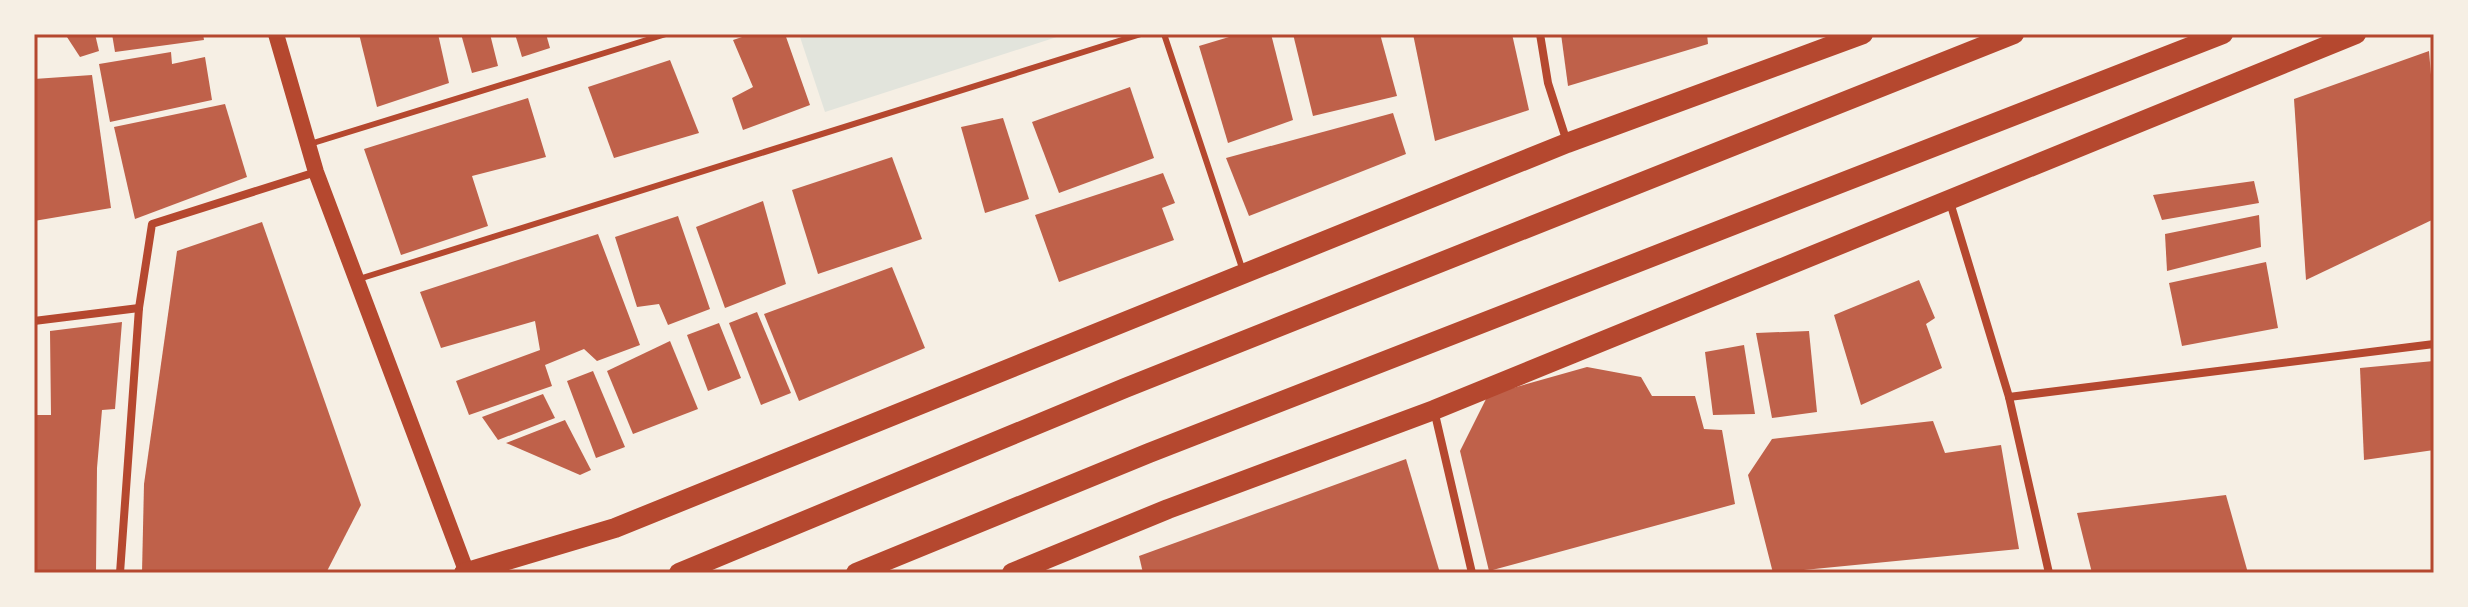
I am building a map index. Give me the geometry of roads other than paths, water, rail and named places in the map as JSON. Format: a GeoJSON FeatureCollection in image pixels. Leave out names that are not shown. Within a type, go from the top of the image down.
{"type":"FeatureCollection","features":[{"type":"Feature","properties":{"kind":"main road"},"geometry":{"type":"LineString","coordinates":[[276,34],[306,145],[359,279],[466,573],[615,528],[1567,143],[1863,34]]}},
{"type":"Feature","properties":{"kind":"main road"},"geometry":{"type":"LineString","coordinates":[[679,573],[1125,388],[2014,34]]}},
{"type":"Feature","properties":{"kind":"main road"},"geometry":{"type":"LineString","coordinates":[[856,573],[1149,453],[2223,34]]}},
{"type":"Feature","properties":{"kind":"main road"},"geometry":{"type":"LineString","coordinates":[[1012,573],[1168,509],[1434,410],[2356,34]]}},
{"type":"Feature","properties":{"kind":"street"},"geometry":{"type":"LineString","coordinates":[[1540,34],[1548,83],[1567,143]]}},
{"type":"Feature","properties":{"kind":"street"},"geometry":{"type":"LineString","coordinates":[[120,573],[139,308],[152,224],[316,172]]}},
{"type":"Feature","properties":{"kind":"street"},"geometry":{"type":"LineString","coordinates":[[1949,198],[2009,397],[2049,573]]}},
{"type":"Feature","properties":{"kind":"street"},"geometry":{"type":"LineString","coordinates":[[34,321],[139,308]]}},
{"type":"Feature","properties":{"kind":"street"},"geometry":{"type":"LineString","coordinates":[[2009,397],[2434,344]]}},
{"type":"Feature","properties":{"kind":"street"},"geometry":{"type":"LineString","coordinates":[[1434,410],[1472,573]]}},
{"type":"Feature","properties":{"kind":"lane"},"geometry":{"type":"LineString","coordinates":[[306,145],[666,34]]}},
{"type":"Feature","properties":{"kind":"lane"},"geometry":{"type":"LineString","coordinates":[[359,279],[1141,34]]}},
{"type":"Feature","properties":{"kind":"lane"},"geometry":{"type":"LineString","coordinates":[[1164,34],[1244,274]]}}]}
